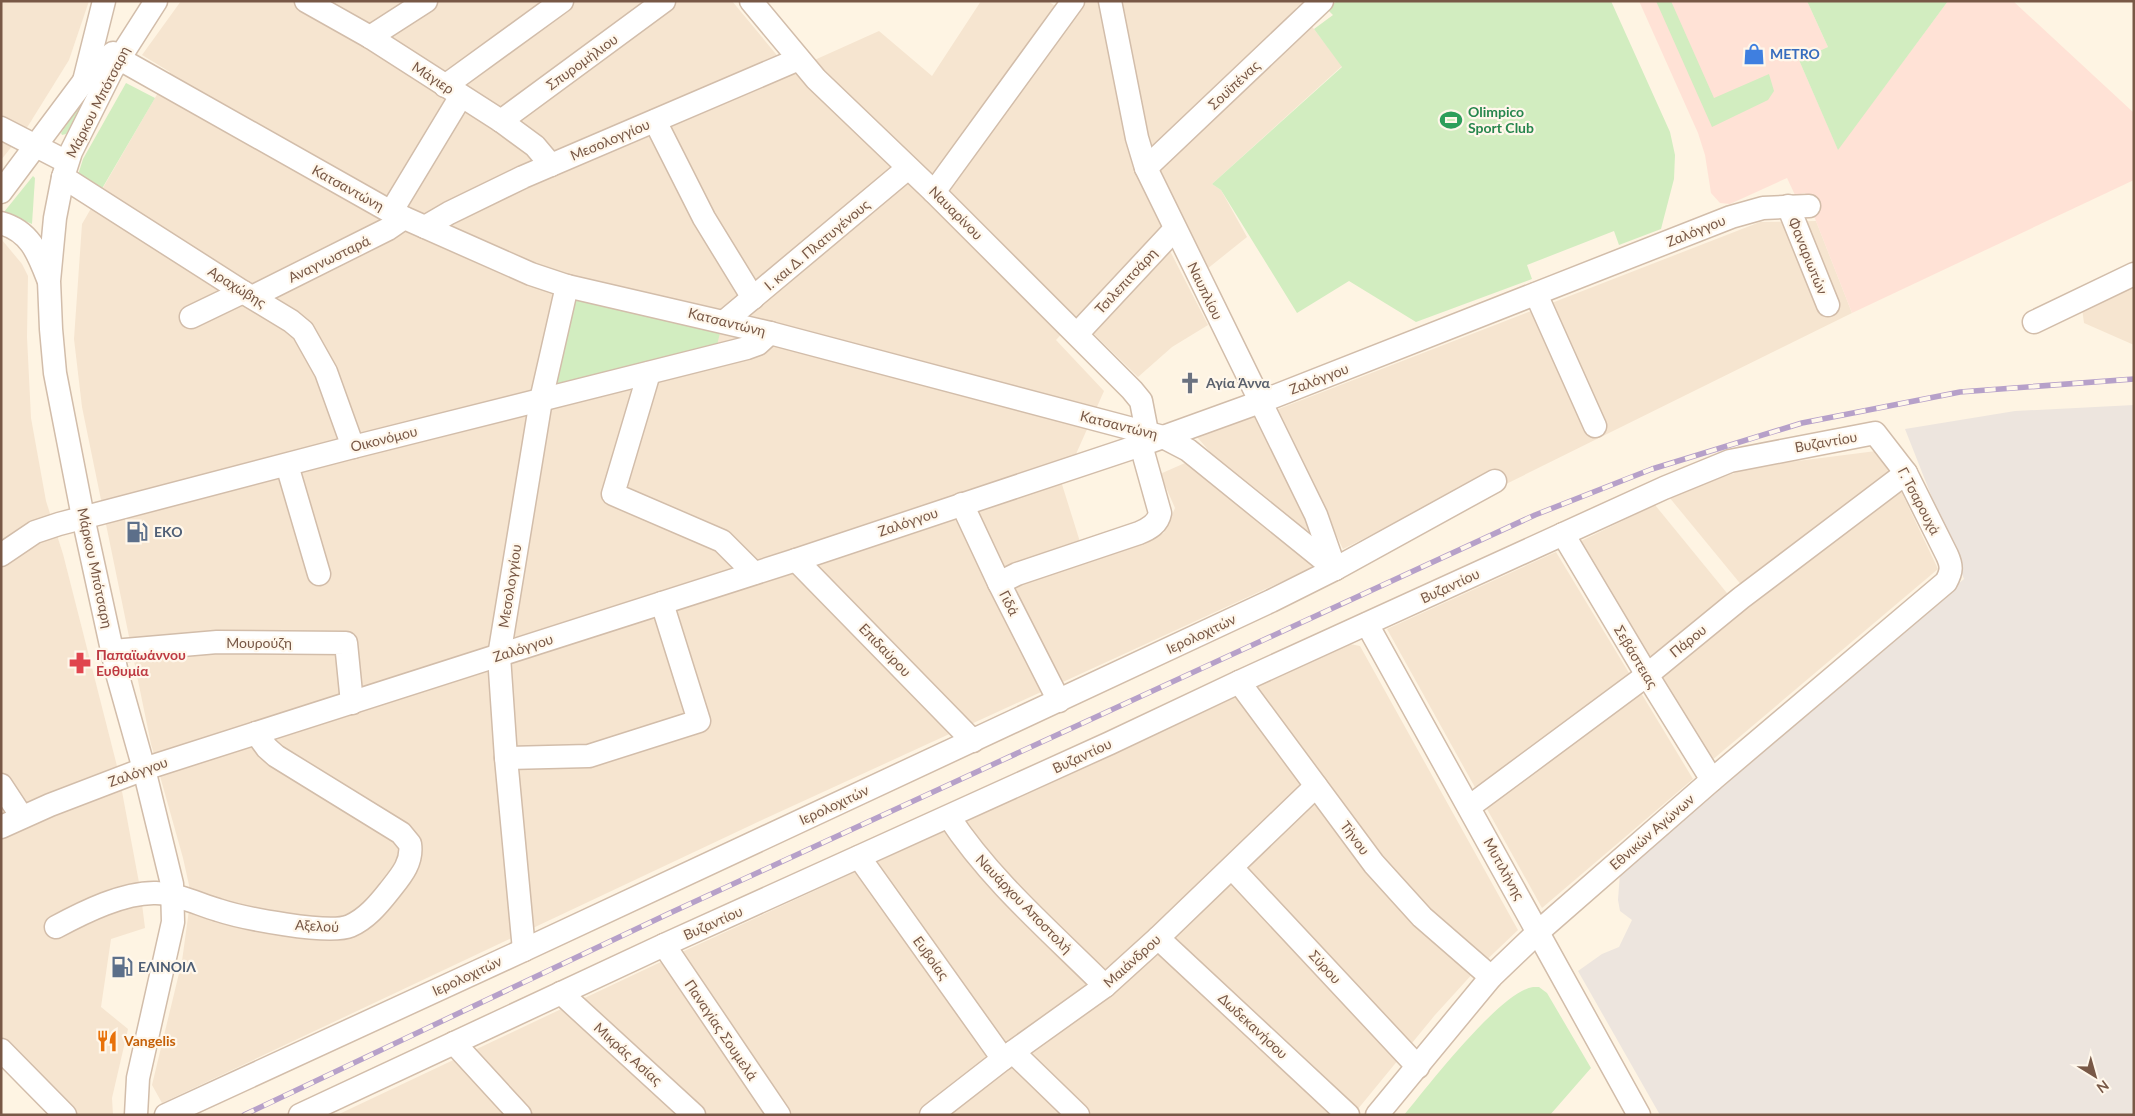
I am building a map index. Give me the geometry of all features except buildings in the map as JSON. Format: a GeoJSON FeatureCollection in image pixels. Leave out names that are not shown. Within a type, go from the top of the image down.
{"type":"FeatureCollection","features":[{"type":"Feature","properties":{"kind":"street"},"geometry":{"type":"LineString","coordinates":[[84,81],[104,1]]}},
{"type":"Feature","properties":{"kind":"street","name":"Μάρκου Μπότσαρη"},"geometry":{"type":"LineString","coordinates":[[136,1115],[138,1078],[171,932],[174,911],[173,895],[169,866],[113,651],[83,518],[55,373],[50,330],[49,281],[56,218],[65,169],[97,98],[118,58],[156,1]]}},
{"type":"Feature","properties":{"kind":"street","name":"Μάγιερ"},"geometry":{"type":"LineString","coordinates":[[306,1],[370,37],[501,122],[535,146],[551,165]]}},
{"type":"Feature","properties":{"kind":"street"},"geometry":{"type":"LineString","coordinates":[[370,37],[426,1]]}},
{"type":"Feature","properties":{"kind":"street","name":"Αναγνωσταρά"},"geometry":{"type":"LineString","coordinates":[[191,317],[247,294],[388,229],[398,215],[453,91],[562,1]]}},
{"type":"Feature","properties":{"kind":"street","name":"Σπυρομήλιου"},"geometry":{"type":"LineString","coordinates":[[501,122],[664,1]]}},
{"type":"Feature","properties":{"kind":"street","name":"Ναυαρίνου"},"geometry":{"type":"LineString","coordinates":[[751,1],[799,60],[847,110],[934,192],[1077,334],[1141,401],[1150,438],[1159,506],[1160,517],[1153,527],[1017,574],[999,583]]}},
{"type":"Feature","properties":{"kind":"street"},"geometry":{"type":"LineString","coordinates":[[934,192],[1073,1]]}},
{"type":"Feature","properties":{"kind":"street","name":"Ναυπλίου"},"geometry":{"type":"LineString","coordinates":[[1110,1],[1137,138],[1146,168],[1316,515],[1335,569]]}},
{"type":"Feature","properties":{"kind":"street","name":"Σουϊπένας"},"geometry":{"type":"LineString","coordinates":[[1146,168],[1322,1]]}},
{"type":"Feature","properties":{"kind":"street","name":"Μάρκου Μπότσαρη"},"geometry":{"type":"LineString","coordinates":[[1,192],[84,81],[135,31]]}},
{"type":"Feature","properties":{"kind":"street","name":"Κατσαντώνη"},"geometry":{"type":"LineString","coordinates":[[118,58],[398,215],[521,270],[567,286],[725,321],[770,333],[1188,450],[1335,569]]}},
{"type":"Feature","properties":{"kind":"street","name":"Μεσολογγίου"},"geometry":{"type":"LineString","coordinates":[[425,227],[480,197],[551,165],[799,60]]}},
{"type":"Feature","properties":{"kind":"street"},"geometry":{"type":"LineString","coordinates":[[655,121],[704,218],[754,298]]}},
{"type":"Feature","properties":{"kind":"street","name":"Αραχώβης"},"geometry":{"type":"LineString","coordinates":[[1,128],[36,145],[65,169],[247,294],[291,320],[303,331],[326,372],[353,447]]}},
{"type":"Feature","properties":{"kind":"street","name":"Ι. και Δ. Πλατυγένους"},"geometry":{"type":"LineString","coordinates":[[725,321],[908,168]]}},
{"type":"Feature","properties":{"kind":"street","name":"Ζαλόγγου"},"geometry":{"type":"LineString","coordinates":[[1,828],[22,817],[144,769],[796,560],[1260,402],[1731,217],[1763,208],[1799,206]]}},
{"type":"Feature","properties":{"kind":"street","name":"Φαναριωτών"},"geometry":{"type":"LineString","coordinates":[[1799,206],[1828,306]]}},
{"type":"Feature","properties":{"kind":"street"},"geometry":{"type":"LineString","coordinates":[[1,223],[15,228],[29,240],[39,256],[49,281]]}},
{"type":"Feature","properties":{"kind":"street","name":"Τσιλεπιτσάρη"},"geometry":{"type":"LineString","coordinates":[[1077,334],[1175,229]]}},
{"type":"Feature","properties":{"kind":"street"},"geometry":{"type":"LineString","coordinates":[[2034,322],[2134,274]]}},
{"type":"Feature","properties":{"kind":"street","name":"Μεσολογγίου"},"geometry":{"type":"LineString","coordinates":[[524,950],[506,758],[499,656],[540,400],[567,286]]}},
{"type":"Feature","properties":{"kind":"street"},"geometry":{"type":"LineString","coordinates":[[1536,294],[1595,426]]}},
{"type":"Feature","properties":{"kind":"street","name":"Οικονόμου"},"geometry":{"type":"LineString","coordinates":[[1,555],[35,532],[83,518],[353,447],[748,348],[758,344],[770,333]]}},
{"type":"Feature","properties":{"kind":"street"},"geometry":{"type":"LineString","coordinates":[[649,373],[613,494],[722,541],[754,573]]}},
{"type":"Feature","properties":{"kind":"street","name":"Γ. Τσαρουχά"},"geometry":{"type":"LineString","coordinates":[[1875,433],[1906,474],[1952,566],[1951,574]]}},
{"type":"Feature","properties":{"kind":"street","name":"Βυζαντίου"},"geometry":{"type":"LineString","coordinates":[[300,1115],[664,945],[948,817],[1238,682],[1664,488],[1730,461],[1875,433]]}},
{"type":"Feature","properties":{"kind":"street"},"geometry":{"type":"LineString","coordinates":[[287,465],[319,574]]}},
{"type":"Feature","properties":{"kind":"street","name":"Πάρου"},"geometry":{"type":"LineString","coordinates":[[1469,806],[1646,675],[1741,598],[1906,474]]}},
{"type":"Feature","properties":{"kind":"street","name":"Ιερολοχιτών"},"geometry":{"type":"LineString","coordinates":[[166,1115],[1271,601],[1335,569],[1495,481]]}},
{"type":"Feature","properties":{"kind":"street","name":"Γιδά"},"geometry":{"type":"LineString","coordinates":[[962,504],[999,583],[1059,701]]}},
{"type":"Feature","properties":{"kind":"street","name":"Σεβάστειας"},"geometry":{"type":"LineString","coordinates":[[1563,534],[1646,675],[1712,780]]}},
{"type":"Feature","properties":{"kind":"street","name":"Επιδαύρου"},"geometry":{"type":"LineString","coordinates":[[796,560],[973,741]]}},
{"type":"Feature","properties":{"kind":"street","name":"Εθνικών Αγώνων"},"geometry":{"type":"LineString","coordinates":[[1377,1115],[1492,977],[1538,932],[1712,780],[1946,582],[1951,574]]}},
{"type":"Feature","properties":{"kind":"street"},"geometry":{"type":"LineString","coordinates":[[506,758],[589,756],[699,721],[662,603]]}},
{"type":"Feature","properties":{"kind":"street","name":"Μυτιλήνης"},"geometry":{"type":"LineString","coordinates":[[1367,624],[1639,1115]]}},
{"type":"Feature","properties":{"kind":"street","name":"Μουρούζη"},"geometry":{"type":"LineString","coordinates":[[113,651],[217,642],[346,644],[352,703]]}},
{"type":"Feature","properties":{"kind":"street","name":"Τήνου"},"geometry":{"type":"LineString","coordinates":[[1238,682],[1374,864],[1422,918],[1492,977]]}},
{"type":"Feature","properties":{"kind":"street","name":"Αξελού"},"geometry":{"type":"LineString","coordinates":[[56,927],[86,912],[121,900],[154,893],[173,895],[220,911],[252,919],[324,929],[343,928],[359,921],[373,910],[405,869],[411,851],[406,837],[276,756],[267,748],[256,733]]}},
{"type":"Feature","properties":{"kind":"street"},"geometry":{"type":"LineString","coordinates":[[1,785],[22,817]]}},
{"type":"Feature","properties":{"kind":"street","name":"Μαιάνδρου"},"geometry":{"type":"LineString","coordinates":[[931,1115],[1008,1055],[1105,986],[1232,868],[1316,786]]}},
{"type":"Feature","properties":{"kind":"street","name":"Ναυάρχου Αποστολή"},"geometry":{"type":"LineString","coordinates":[[948,817],[967,845],[1006,889],[1105,986]]}},
{"type":"Feature","properties":{"kind":"street","name":"Ευβοίας"},"geometry":{"type":"LineString","coordinates":[[859,857],[1008,1055],[1078,1115]]}},
{"type":"Feature","properties":{"kind":"street","name":"Σύρου"},"geometry":{"type":"LineString","coordinates":[[1232,868],[1418,1067]]}},
{"type":"Feature","properties":{"kind":"street","name":"Δωδεκανήσου"},"geometry":{"type":"LineString","coordinates":[[1158,938],[1348,1115]]}},
{"type":"Feature","properties":{"kind":"street","name":"Παναγίας Σουμελά"},"geometry":{"type":"LineString","coordinates":[[664,945],[779,1115]]}},
{"type":"Feature","properties":{"kind":"street","name":"Μικράς Ασίας"},"geometry":{"type":"LineString","coordinates":[[561,993],[694,1115]]}},
{"type":"Feature","properties":{"kind":"street"},"geometry":{"type":"LineString","coordinates":[[454,1044],[520,1115]]}},
{"type":"Feature","properties":{"kind":"street"},"geometry":{"type":"LineString","coordinates":[[1,1050],[66,1115]]}},
{"type":"Feature","properties":{"kind":"shaded area"},"geometry":{"type":"Polygon","coordinates":[[[1,1],[89,1],[69,60],[28,126],[1,160],[1,1]]]}},
{"type":"Feature","properties":{"kind":"shaded area"},"geometry":{"type":"Polygon","coordinates":[[[181,1],[732,1],[790,71],[879,31],[932,76],[981,1],[1048,1],[1072,18],[1085,1],[1304,1],[1296,8],[1342,66],[1212,184],[1221,190],[1247,237],[1207,269],[1179,211],[1157,231],[1056,340],[1104,391],[1076,454],[1055,462],[1086,561],[1164,533],[1175,508],[1160,474],[1210,452],[1197,437],[1256,416],[1311,529],[1290,538],[1320,564],[762,820],[162,1103],[152,1085],[182,961],[189,910],[189,885],[151,744],[82,407],[74,339],[82,224],[170,72],[142,55],[181,1]]]}},
{"type":"Feature","properties":{"kind":"shaded area"},"geometry":{"type":"Polygon","coordinates":[[[1639,1],[1807,1],[1828,47],[1799,60],[1838,149],[1948,1],[2013,1],[2134,113],[2134,180],[1852,313],[1805,193],[1795,195],[1787,178],[1730,204],[1720,203],[1711,193],[1705,155],[1698,133],[1639,1]]]}},
{"type":"Feature","properties":{"kind":"shaded area"},"geometry":{"type":"Polygon","coordinates":[[[1816,221],[1852,313],[1504,485],[1497,472],[1343,549],[1276,410],[1760,222],[1816,221]]]}},
{"type":"Feature","properties":{"kind":"shaded area"},"geometry":{"type":"Polygon","coordinates":[[[2,240],[22,264],[28,276],[27,337],[31,418],[46,501],[63,554],[118,770],[140,888],[145,928],[111,939],[101,1007],[128,1029],[112,1098],[113,1115],[75,1115],[1,1037],[2,240]]]}},
{"type":"Feature","properties":{"kind":"shaded area"},"geometry":{"type":"Polygon","coordinates":[[[1169,249],[1208,325],[1172,347],[1138,377],[1092,332],[1169,249]]]}},
{"type":"Feature","properties":{"kind":"shaded area"},"geometry":{"type":"Polygon","coordinates":[[[2134,283],[2134,345],[2084,323],[2082,308],[2134,283]]]}},
{"type":"Feature","properties":{"kind":"shaded area"},"geometry":{"type":"Polygon","coordinates":[[[2134,405],[2134,1115],[1660,1115],[1578,971],[1602,954],[1619,947],[1632,920],[1620,911],[1618,900],[1620,873],[1964,579],[1905,429],[2015,411],[2134,405]]]}},
{"type":"Feature","properties":{"kind":"shaded area"},"geometry":{"type":"Polygon","coordinates":[[[1876,451],[1893,474],[1743,587],[1669,497],[1751,467],[1876,451]]]}},
{"type":"Feature","properties":{"kind":"shaded area"},"geometry":{"type":"Polygon","coordinates":[[[1901,491],[1938,569],[1711,761],[1656,673],[1901,491]]]}},
{"type":"Feature","properties":{"kind":"shaded area"},"geometry":{"type":"Polygon","coordinates":[[[1655,505],[1731,598],[1646,661],[1577,543],[1655,505]]]}},
{"type":"Feature","properties":{"kind":"shaded area"},"geometry":{"type":"Polygon","coordinates":[[[1556,552],[1693,779],[1542,908],[1387,629],[1556,552]]]}},
{"type":"Feature","properties":{"kind":"shaded area"},"geometry":{"type":"Polygon","coordinates":[[[1350,644],[1360,646],[1518,930],[1475,971],[1435,1015],[1353,1115],[337,1115],[682,952],[1350,644]]]}},
{"type":"Feature","properties":{"kind":"green space","name":"Olimpico Sport Club"},"geometry":{"type":"Polygon","coordinates":[[[1337,1],[1611,1],[1670,132],[1675,155],[1674,179],[1661,229],[1619,245],[1614,231],[1527,265],[1532,279],[1416,322],[1349,281],[1297,313],[1221,190],[1212,184],[1342,67],[1314,29],[1333,15],[1327,9],[1337,1]]]}},
{"type":"Feature","properties":{"kind":"green space"},"geometry":{"type":"Polygon","coordinates":[[[1656,1],[1671,1],[1714,98],[1769,74],[1774,91],[1768,100],[1712,127],[1656,1]]]}},
{"type":"Feature","properties":{"kind":"green space"},"geometry":{"type":"Polygon","coordinates":[[[1807,1],[1948,1],[1838,150],[1799,60],[1828,47],[1807,1]]]}},
{"type":"Feature","properties":{"kind":"green space"},"geometry":{"type":"Polygon","coordinates":[[[126,83],[155,98],[100,192],[77,178],[83,159],[126,83]]]}},
{"type":"Feature","properties":{"kind":"green space"},"geometry":{"type":"Polygon","coordinates":[[[94,85],[66,134],[62,135],[61,133],[94,85]]]}},
{"type":"Feature","properties":{"kind":"green space"},"geometry":{"type":"Polygon","coordinates":[[[33,176],[35,178],[32,224],[4,212],[33,176]]]}},
{"type":"Feature","properties":{"kind":"green space"},"geometry":{"type":"Polygon","coordinates":[[[573,299],[720,333],[717,345],[554,384],[573,299]]]}},
{"type":"Feature","properties":{"kind":"green space"},"geometry":{"type":"Polygon","coordinates":[[[1533,987],[1539,987],[1547,993],[1591,1068],[1550,1115],[1404,1115],[1484,1022],[1502,1005],[1519,993],[1533,987]]]}},
{"type":"Feature","properties":{"kind":"railway"},"geometry":{"type":"LineString","coordinates":[[244,1115],[670,913],[1535,515],[1652,469],[1802,423],[1960,392],[2134,379]]}},
{"type":"Feature","properties":{"kind":"place","name":"METRO"},"geometry":{"type":"Point","coordinates":[1754,54]}},
{"type":"Feature","properties":{"kind":"place","name":"Olimpico Sport Club"},"geometry":{"type":"Point","coordinates":[1451,120]}},
{"type":"Feature","properties":{"kind":"place","name":"Αγία Άννα"},"geometry":{"type":"Point","coordinates":[1190,383]}},
{"type":"Feature","properties":{"kind":"place","name":"EKO"},"geometry":{"type":"Point","coordinates":[137,532]}},
{"type":"Feature","properties":{"kind":"place","name":"Παπαϊωάννου Ευθυμία"},"geometry":{"type":"Point","coordinates":[80,663]}},
{"type":"Feature","properties":{"kind":"place","name":"ΕΛΙΝΟΙΛ"},"geometry":{"type":"Point","coordinates":[122,967]}},
{"type":"Feature","properties":{"kind":"place","name":"Vangelis"},"geometry":{"type":"Point","coordinates":[107,1041]}}]}
